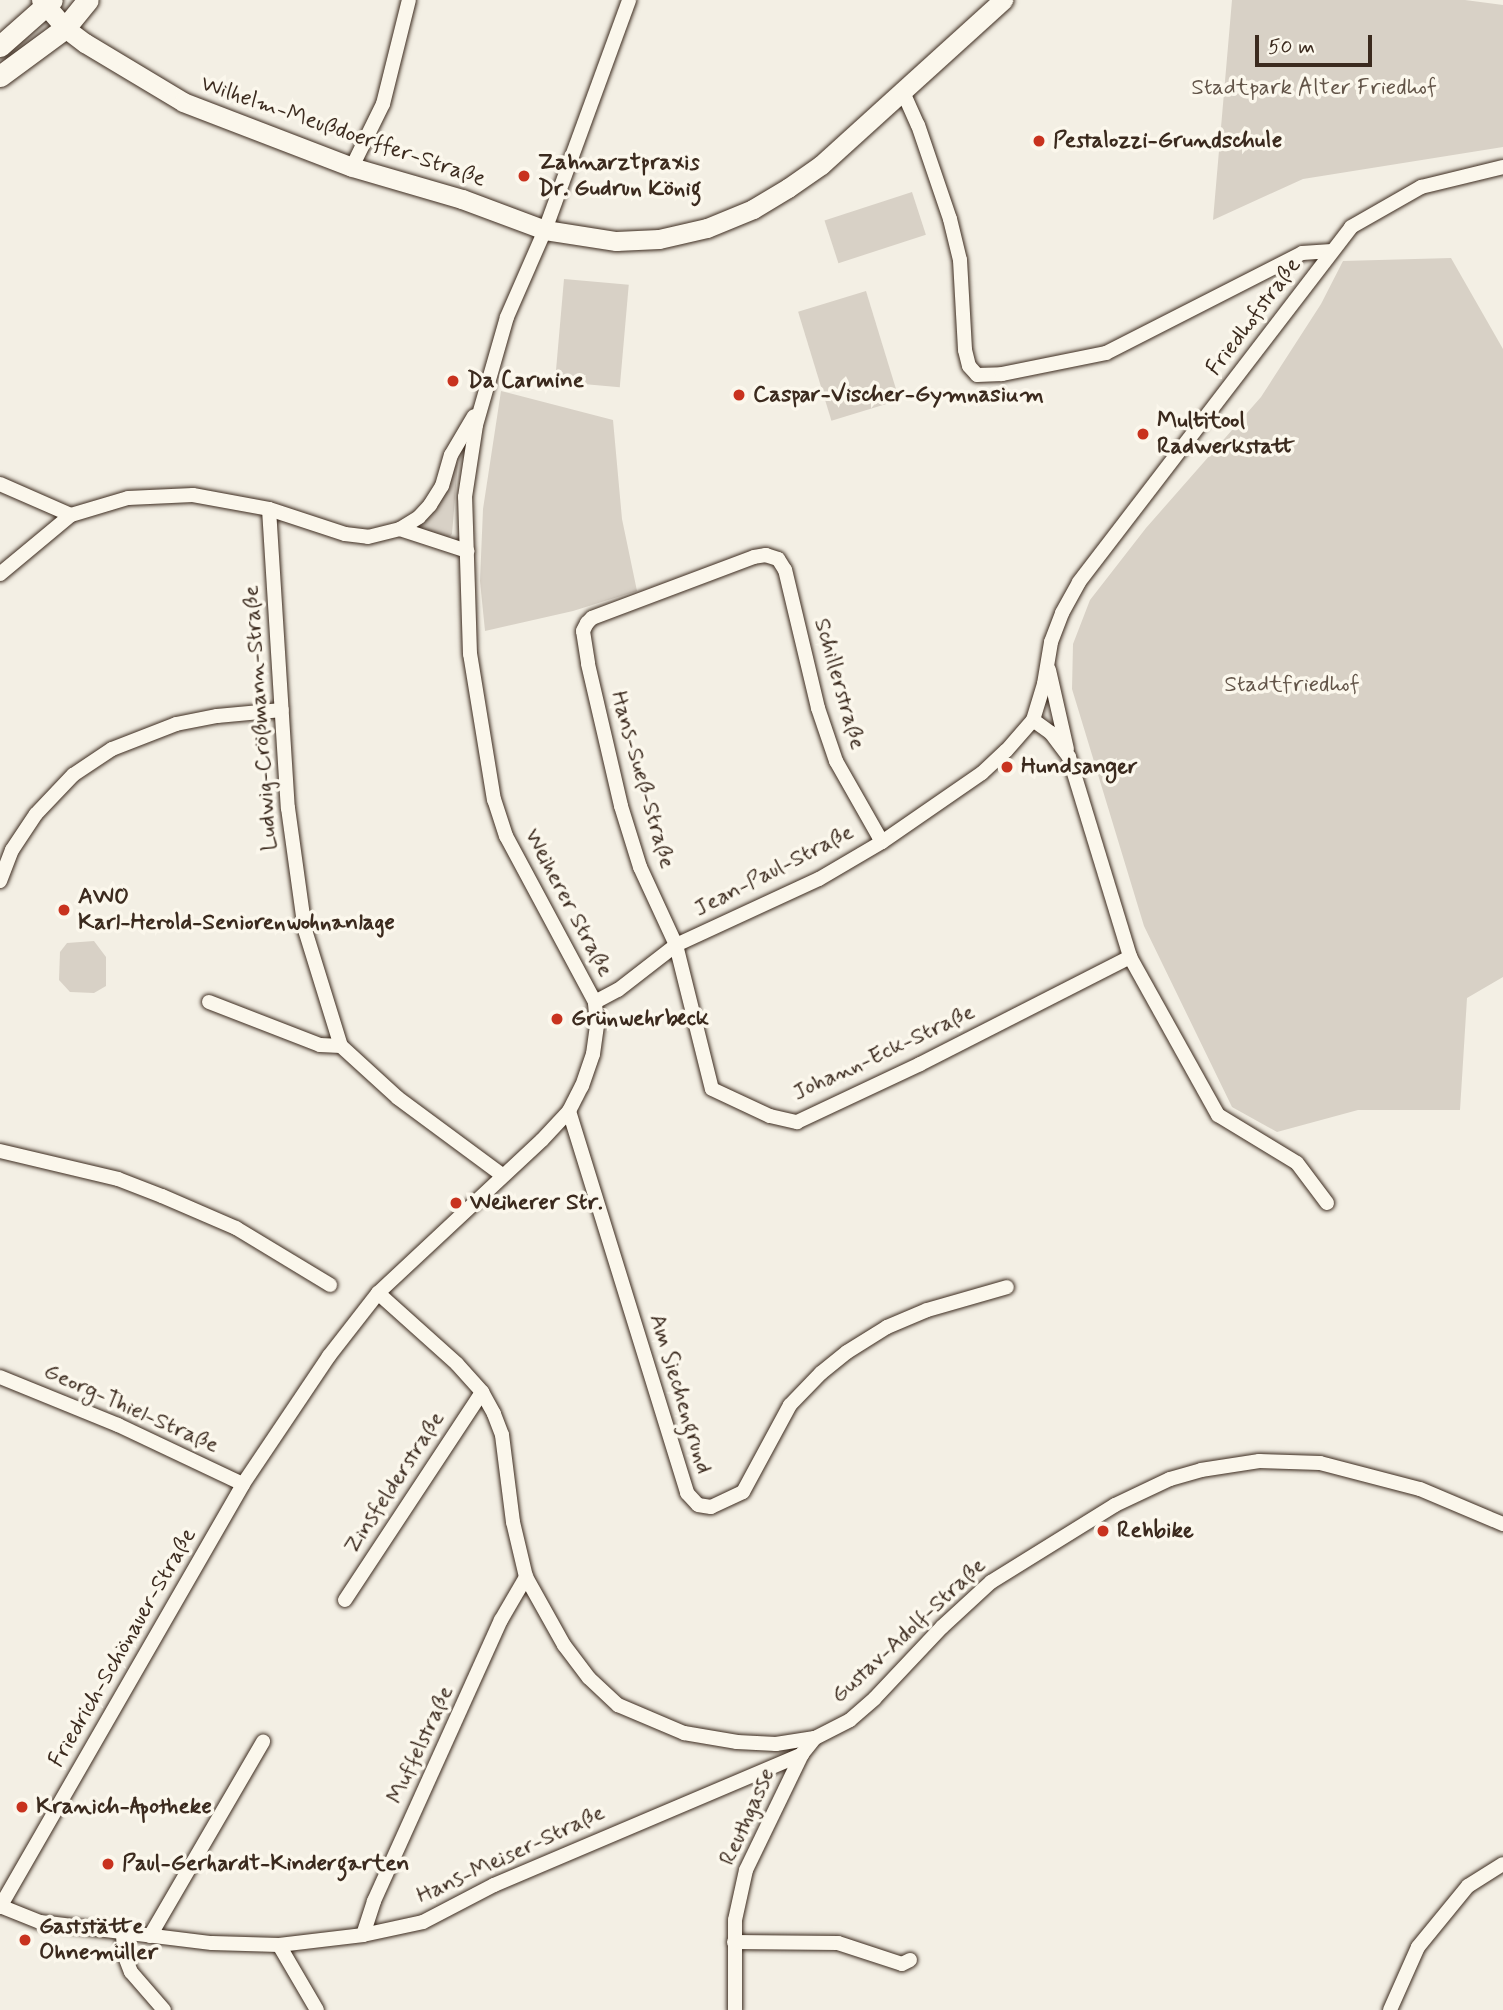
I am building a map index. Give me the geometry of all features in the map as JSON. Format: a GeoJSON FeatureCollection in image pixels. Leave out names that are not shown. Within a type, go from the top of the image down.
{"type":"FeatureCollection","features":[{"type":"Feature","properties":{"kind":"main road"},"geometry":{"type":"LineString","coordinates":[[0,76],[65,27],[88,0]]}},
{"type":"Feature","properties":{"kind":"main road"},"geometry":{"type":"LineString","coordinates":[[0,46],[47,2]]}},
{"type":"Feature","properties":{"kind":"street"},"geometry":{"type":"LineString","coordinates":[[352,167],[383,104],[409,0]]}},
{"type":"Feature","properties":{"kind":"street","name":"Weiherer Straße"},"geometry":{"type":"LineString","coordinates":[[243,1484],[329,1356],[378,1293],[542,1140],[569,1111],[582,1086],[593,1054],[597,1026],[595,1002],[506,836],[494,800],[470,654],[465,497],[482,402],[507,317],[545,230],[629,0]]}},
{"type":"Feature","properties":{"kind":"street","name":"Wilhelm-Meußdoerffer-Straße"},"geometry":{"type":"LineString","coordinates":[[47,2],[65,27],[89,47],[183,102],[352,167],[462,199],[545,230],[616,241],[659,239],[707,228],[753,209],[810,173],[1003,0]]}},
{"type":"Feature","properties":{"kind":"street"},"geometry":{"type":"LineString","coordinates":[[903,92],[918,125],[950,219],[960,260],[969,366],[978,375],[987,376],[1106,353],[1302,253],[1332,251]]}},
{"type":"Feature","properties":{"kind":"street","name":"Friedhofstraße"},"geometry":{"type":"LineString","coordinates":[[1033,720],[1044,684],[1048,655],[1062,613],[1079,582],[1350,227],[1421,187],[1503,167]]}},
{"type":"Feature","properties":{"kind":"street"},"geometry":{"type":"LineString","coordinates":[[0,574],[71,515],[128,498],[160,495],[233,500],[345,534],[368,537],[400,529],[419,517],[430,505],[442,486],[451,456],[482,402]]}},
{"type":"Feature","properties":{"kind":"street"},"geometry":{"type":"LineString","coordinates":[[0,484],[71,515]]}},
{"type":"Feature","properties":{"kind":"street","name":"Ludwig-Crößmann-Straße"},"geometry":{"type":"LineString","coordinates":[[269,509],[288,808],[305,930],[341,1046]]}},
{"type":"Feature","properties":{"kind":"street"},"geometry":{"type":"LineString","coordinates":[[400,529],[467,551]]}},
{"type":"Feature","properties":{"kind":"street","name":"Schillerstraße"},"geometry":{"type":"LineString","coordinates":[[587,622],[754,557],[766,555],[778,559],[785,570],[817,708],[836,761],[882,842]]}},
{"type":"Feature","properties":{"kind":"street","name":"Hans-Sueß-Straße"},"geometry":{"type":"LineString","coordinates":[[587,622],[583,631],[588,664],[621,806],[640,867],[676,945]]}},
{"type":"Feature","properties":{"kind":"street"},"geometry":{"type":"LineString","coordinates":[[1048,655],[1069,757],[1130,957],[1218,1115],[1297,1163],[1327,1203]]}},
{"type":"Feature","properties":{"kind":"street"},"geometry":{"type":"LineString","coordinates":[[0,881],[12,850],[36,814],[74,775],[112,749],[176,724],[217,716],[282,710]]}},
{"type":"Feature","properties":{"kind":"street"},"geometry":{"type":"LineString","coordinates":[[1033,720],[1051,733],[1069,757]]}},
{"type":"Feature","properties":{"kind":"street","name":"Jean-Paul-Straße"},"geometry":{"type":"LineString","coordinates":[[595,1002],[618,990],[676,945],[820,879],[882,842],[982,773],[1021,736],[1033,720]]}},
{"type":"Feature","properties":{"kind":"street","name":"Johann-Eck-Straße"},"geometry":{"type":"LineString","coordinates":[[676,945],[712,1089],[770,1115],[797,1122],[920,1064],[1130,957]]}},
{"type":"Feature","properties":{"kind":"street"},"geometry":{"type":"LineString","coordinates":[[209,1002],[320,1045],[341,1046],[398,1098],[502,1175]]}},
{"type":"Feature","properties":{"kind":"street","name":"Am Siechengrund"},"geometry":{"type":"LineString","coordinates":[[569,1111],[687,1493],[698,1505],[711,1507],[744,1492],[790,1405],[821,1373],[847,1352],[887,1327],[927,1310],[1007,1287]]}},
{"type":"Feature","properties":{"kind":"street"},"geometry":{"type":"LineString","coordinates":[[0,1151],[118,1179],[162,1196],[236,1228],[330,1285]]}},
{"type":"Feature","properties":{"kind":"street"},"geometry":{"type":"LineString","coordinates":[[378,1293],[457,1364],[482,1392],[502,1436],[513,1522],[526,1577],[572,1656],[589,1678],[618,1705],[684,1733],[737,1742],[776,1744],[815,1738]]}},
{"type":"Feature","properties":{"kind":"street","name":"Georg-Thiel-Straße"},"geometry":{"type":"LineString","coordinates":[[0,1377],[118,1425],[243,1484]]}},
{"type":"Feature","properties":{"kind":"street","name":"Zinsfelderstraße"},"geometry":{"type":"LineString","coordinates":[[345,1600],[482,1392]]}},
{"type":"Feature","properties":{"kind":"street","name":"Gustav-Adolf-Straße"},"geometry":{"type":"LineString","coordinates":[[815,1738],[850,1720],[875,1698],[942,1627],[990,1582],[1072,1529],[1170,1479],[1239,1463],[1320,1463],[1420,1489],[1503,1524]]}},
{"type":"Feature","properties":{"kind":"street","name":"Friedrich-Schönauer-Straße"},"geometry":{"type":"LineString","coordinates":[[0,1906],[243,1484]]}},
{"type":"Feature","properties":{"kind":"street","name":"Muffelstraße"},"geometry":{"type":"LineString","coordinates":[[363,1935],[374,1901],[501,1620],[526,1577]]}},
{"type":"Feature","properties":{"kind":"street","name":"Hans-Meiser-Straße"},"geometry":{"type":"LineString","coordinates":[[0,1906],[40,1922],[212,1943],[279,1945],[363,1935],[423,1922],[494,1885],[802,1754],[815,1738]]}},
{"type":"Feature","properties":{"kind":"street"},"geometry":{"type":"LineString","coordinates":[[150,1936],[263,1742]]}},
{"type":"Feature","properties":{"kind":"street","name":"Reuthgasse"},"geometry":{"type":"LineString","coordinates":[[735,2010],[735,1920],[746,1870],[802,1754]]}},
{"type":"Feature","properties":{"kind":"street"},"geometry":{"type":"LineString","coordinates":[[1390,2010],[1418,1947],[1468,1886],[1503,1864]]}},
{"type":"Feature","properties":{"kind":"street"},"geometry":{"type":"LineString","coordinates":[[123,1934],[124,1954],[131,1972],[164,2010]]}},
{"type":"Feature","properties":{"kind":"street"},"geometry":{"type":"LineString","coordinates":[[734,1942],[838,1943],[902,1964],[910,1960]]}},
{"type":"Feature","properties":{"kind":"street"},"geometry":{"type":"LineString","coordinates":[[279,1945],[317,2010]]}},
{"type":"Feature","properties":{"kind":"green space","name":"Stadtpark Alter Friedhof"},"geometry":{"type":"Polygon","coordinates":[[[1232,0],[1465,0],[1503,5],[1503,147],[1303,179],[1213,220],[1232,0]]]}},
{"type":"Feature","properties":{"kind":"green space"},"geometry":{"type":"Polygon","coordinates":[[[912,192],[926,235],[838,263],[825,220],[912,192]]]}},
{"type":"Feature","properties":{"kind":"green space","name":"Stadtfriedhof"},"geometry":{"type":"Polygon","coordinates":[[[1451,258],[1503,349],[1503,977],[1467,998],[1460,1110],[1358,1110],[1277,1132],[1232,1107],[1144,926],[1072,689],[1073,644],[1090,600],[1146,528],[1261,397],[1321,304],[1343,261],[1451,258]]]}},
{"type":"Feature","properties":{"kind":"green space"},"geometry":{"type":"Polygon","coordinates":[[[564,279],[629,285],[620,387],[555,382],[564,279]]]}},
{"type":"Feature","properties":{"kind":"green space"},"geometry":{"type":"Polygon","coordinates":[[[866,291],[899,400],[831,421],[798,312],[866,291]]]}},
{"type":"Feature","properties":{"kind":"green space"},"geometry":{"type":"Polygon","coordinates":[[[501,391],[613,420],[622,519],[637,591],[573,611],[485,631],[480,581],[483,509],[501,391]]]}},
{"type":"Feature","properties":{"kind":"green space"},"geometry":{"type":"Polygon","coordinates":[[[458,462],[452,534],[448,538],[416,529],[458,462]]]}},
{"type":"Feature","properties":{"kind":"green space"},"geometry":{"type":"Polygon","coordinates":[[[94,941],[106,957],[106,986],[94,993],[70,992],[59,980],[60,952],[67,943],[94,941]]]}},
{"type":"Feature","properties":{"kind":"place","name":"Pestalozzi-Grundschule"},"geometry":{"type":"Point","coordinates":[1039,141]}},
{"type":"Feature","properties":{"kind":"place","name":"Zahnarztpraxis Dr. Gudrun König"},"geometry":{"type":"Point","coordinates":[524,176]}},
{"type":"Feature","properties":{"kind":"place","name":"Da Carmine"},"geometry":{"type":"Point","coordinates":[453,381]}},
{"type":"Feature","properties":{"kind":"place","name":"Caspar-Vischer-Gymnasium"},"geometry":{"type":"Point","coordinates":[739,395]}},
{"type":"Feature","properties":{"kind":"place","name":"Multitool Radwerkstatt"},"geometry":{"type":"Point","coordinates":[1143,434]}},
{"type":"Feature","properties":{"kind":"place","name":"Hundsanger"},"geometry":{"type":"Point","coordinates":[1007,767]}},
{"type":"Feature","properties":{"kind":"place","name":"AWO Karl-Herold-Seniorenwohnanlage"},"geometry":{"type":"Point","coordinates":[64,910]}},
{"type":"Feature","properties":{"kind":"place","name":"Grünwehrbeck"},"geometry":{"type":"Point","coordinates":[557,1019]}},
{"type":"Feature","properties":{"kind":"place","name":"Weiherer Str."},"geometry":{"type":"Point","coordinates":[456,1203]}},
{"type":"Feature","properties":{"kind":"place","name":"Rehbike"},"geometry":{"type":"Point","coordinates":[1103,1531]}},
{"type":"Feature","properties":{"kind":"place","name":"Kranich-Apotheke"},"geometry":{"type":"Point","coordinates":[22,1807]}},
{"type":"Feature","properties":{"kind":"place","name":"Paul-Gerhardt-Kindergarten"},"geometry":{"type":"Point","coordinates":[108,1864]}},
{"type":"Feature","properties":{"kind":"place","name":"Gaststätte Ohnemüller"},"geometry":{"type":"Point","coordinates":[25,1940]}}]}
